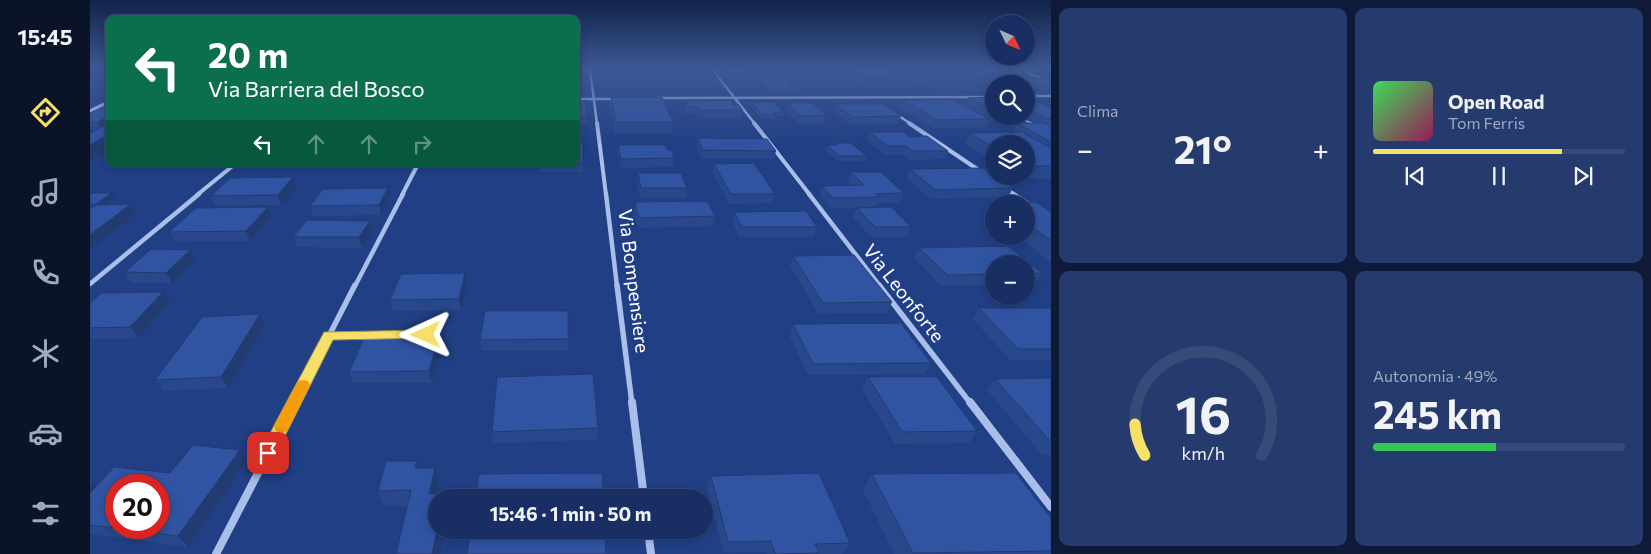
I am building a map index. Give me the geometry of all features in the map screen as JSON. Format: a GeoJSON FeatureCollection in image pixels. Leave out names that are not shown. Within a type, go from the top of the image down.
{"type":"FeatureCollection","features":[{"type":"Feature","properties":{"kind":"main road"},"geometry":{"type":"LineString","coordinates":[[90,111],[105,104]]}},
{"type":"Feature","properties":{"kind":"street","name":"Via Bompensiere"},"geometry":{"type":"LineString","coordinates":[[594,95],[643,489]]}},
{"type":"Feature","properties":{"kind":"street","name":"Via Leonforte"},"geometry":{"type":"LineString","coordinates":[[732,95],[1051,507]]}},
{"type":"Feature","properties":{"kind":"street"},"geometry":{"type":"LineString","coordinates":[[1035,96],[1051,96]]}},
{"type":"Feature","properties":{"kind":"street"},"geometry":{"type":"LineString","coordinates":[[870,97],[878,102]]}},
{"type":"Feature","properties":{"kind":"street"},"geometry":{"type":"LineString","coordinates":[[978,97],[985,100]]}},
{"type":"Feature","properties":{"kind":"street"},"geometry":{"type":"LineString","coordinates":[[654,98],[985,97]]}},
{"type":"Feature","properties":{"kind":"street"},"geometry":{"type":"LineString","coordinates":[[580,99],[624,99]]}},
{"type":"Feature","properties":{"kind":"street"},"geometry":{"type":"LineString","coordinates":[[895,114],[985,175]]}},
{"type":"Feature","properties":{"kind":"street"},"geometry":{"type":"LineString","coordinates":[[1033,125],[1042,130]]}},
{"type":"Feature","properties":{"kind":"street"},"geometry":{"type":"LineString","coordinates":[[90,284],[231,167]]}},
{"type":"Feature","properties":{"kind":"street"},"geometry":{"type":"LineString","coordinates":[[216,554],[416,167]]}},
{"type":"Feature","properties":{"kind":"street"},"geometry":{"type":"LineString","coordinates":[[1002,186],[1016,195]]}},
{"type":"Feature","properties":{"kind":"street"},"geometry":{"type":"LineString","coordinates":[[649,539],[651,554]]}},
{"type":"Feature","properties":{"kind":"lane"},"geometry":{"type":"LineString","coordinates":[[329,335],[371,336]]}},
{"type":"Feature","properties":{"kind":"building"},"geometry":{"type":"Polygon","coordinates":[[[611,97],[662,97],[673,122],[616,122],[611,97]]]}},
{"type":"Feature","properties":{"kind":"building"},"geometry":{"type":"Polygon","coordinates":[[[985,97],[985,106],[968,98],[985,97]]]}},
{"type":"Feature","properties":{"kind":"building"},"geometry":{"type":"Polygon","coordinates":[[[952,99],[985,116],[985,119],[936,120],[903,100],[952,99]]]}},
{"type":"Feature","properties":{"kind":"building"},"geometry":{"type":"Polygon","coordinates":[[[686,100],[730,100],[734,105],[739,105],[742,110],[699,110],[697,107],[689,106],[686,100]]]}},
{"type":"Feature","properties":{"kind":"building"},"geometry":{"type":"Polygon","coordinates":[[[1035,100],[1051,108],[1051,120],[1035,112],[1035,100]]]}},
{"type":"Feature","properties":{"kind":"building"},"geometry":{"type":"Polygon","coordinates":[[[580,101],[586,101],[587,117],[580,117],[580,101]]]}},
{"type":"Feature","properties":{"kind":"building"},"geometry":{"type":"Polygon","coordinates":[[[752,102],[774,102],[783,112],[774,112],[776,115],[762,115],[752,102]]]}},
{"type":"Feature","properties":{"kind":"building"},"geometry":{"type":"Polygon","coordinates":[[[788,103],[812,103],[826,115],[800,116],[788,103]]]}},
{"type":"Feature","properties":{"kind":"building"},"geometry":{"type":"Polygon","coordinates":[[[836,104],[883,104],[901,116],[852,117],[836,104]]]}},
{"type":"Feature","properties":{"kind":"building"},"geometry":{"type":"Polygon","coordinates":[[[105,106],[105,118],[98,122],[90,122],[90,113],[105,106]]]}},
{"type":"Feature","properties":{"kind":"building"},"geometry":{"type":"Polygon","coordinates":[[[1044,123],[1051,127],[1051,142],[1020,125],[1044,123]]]}},
{"type":"Feature","properties":{"kind":"building"},"geometry":{"type":"Polygon","coordinates":[[[105,125],[105,136],[90,145],[90,133],[105,125]]]}},
{"type":"Feature","properties":{"kind":"building"},"geometry":{"type":"Polygon","coordinates":[[[870,132],[904,132],[910,137],[927,136],[948,151],[912,151],[906,146],[887,146],[870,132]]]}},
{"type":"Feature","properties":{"kind":"building"},"geometry":{"type":"Polygon","coordinates":[[[1022,132],[1027,135],[985,135],[985,142],[970,133],[1022,132]]]}},
{"type":"Feature","properties":{"kind":"building"},"geometry":{"type":"Polygon","coordinates":[[[698,138],[767,139],[776,151],[702,150],[698,138]]]}},
{"type":"Feature","properties":{"kind":"building"},"geometry":{"type":"Polygon","coordinates":[[[1035,139],[1051,148],[1051,166],[1035,166],[1035,139]]]}},
{"type":"Feature","properties":{"kind":"building"},"geometry":{"type":"Polygon","coordinates":[[[580,143],[583,143],[583,163],[580,163],[580,143]]]}},
{"type":"Feature","properties":{"kind":"building"},"geometry":{"type":"Polygon","coordinates":[[[835,143],[851,143],[867,156],[839,156],[827,145],[837,145],[835,143]]]}},
{"type":"Feature","properties":{"kind":"building"},"geometry":{"type":"Polygon","coordinates":[[[618,145],[665,145],[668,150],[671,150],[674,158],[621,159],[618,145]]]}},
{"type":"Feature","properties":{"kind":"building"},"geometry":{"type":"Polygon","coordinates":[[[754,163],[775,194],[731,194],[714,164],[754,163]]]}},
{"type":"Feature","properties":{"kind":"building"},"geometry":{"type":"Polygon","coordinates":[[[983,168],[985,169],[985,185],[1009,185],[1013,188],[935,190],[910,169],[983,168]]]}},
{"type":"Feature","properties":{"kind":"building"},"geometry":{"type":"Polygon","coordinates":[[[851,172],[881,172],[904,193],[876,194],[880,197],[833,198],[822,186],[864,185],[851,172]]]}},
{"type":"Feature","properties":{"kind":"building"},"geometry":{"type":"Polygon","coordinates":[[[638,173],[681,173],[687,188],[641,188],[638,173]]]}},
{"type":"Feature","properties":{"kind":"building"},"geometry":{"type":"Polygon","coordinates":[[[293,177],[278,195],[211,196],[230,178],[293,177]]]}},
{"type":"Feature","properties":{"kind":"building"},"geometry":{"type":"Polygon","coordinates":[[[388,188],[379,205],[310,206],[323,189],[388,188]]]}},
{"type":"Feature","properties":{"kind":"building"},"geometry":{"type":"Polygon","coordinates":[[[112,193],[96,204],[90,204],[90,194],[112,193]]]}},
{"type":"Feature","properties":{"kind":"building"},"geometry":{"type":"Polygon","coordinates":[[[707,201],[715,216],[639,218],[635,202],[707,201]]]}},
{"type":"Feature","properties":{"kind":"building"},"geometry":{"type":"Polygon","coordinates":[[[1035,202],[1051,212],[1051,241],[1035,229],[1035,202]]]}},
{"type":"Feature","properties":{"kind":"building"},"geometry":{"type":"Polygon","coordinates":[[[131,204],[90,235],[90,209],[96,205],[131,204]]]}},
{"type":"Feature","properties":{"kind":"building"},"geometry":{"type":"Polygon","coordinates":[[[268,207],[246,231],[169,232],[196,208],[268,207]]]}},
{"type":"Feature","properties":{"kind":"building"},"geometry":{"type":"Polygon","coordinates":[[[891,207],[911,227],[875,227],[857,208],[891,207]]]}},
{"type":"Feature","properties":{"kind":"building"},"geometry":{"type":"Polygon","coordinates":[[[806,211],[817,227],[742,227],[734,212],[806,211]]]}},
{"type":"Feature","properties":{"kind":"building"},"geometry":{"type":"Polygon","coordinates":[[[307,220],[370,221],[359,237],[293,237],[307,220]]]}},
{"type":"Feature","properties":{"kind":"building"},"geometry":{"type":"Polygon","coordinates":[[[1008,246],[1019,255],[985,255],[985,274],[947,275],[919,248],[1008,246]]]}},
{"type":"Feature","properties":{"kind":"building"},"geometry":{"type":"Polygon","coordinates":[[[151,249],[190,250],[166,273],[125,272],[151,249]]]}},
{"type":"Feature","properties":{"kind":"building"},"geometry":{"type":"Polygon","coordinates":[[[854,255],[892,302],[823,303],[793,256],[854,255]]]}},
{"type":"Feature","properties":{"kind":"building"},"geometry":{"type":"Polygon","coordinates":[[[1035,267],[1042,273],[1035,273],[1035,267]]]}},
{"type":"Feature","properties":{"kind":"building"},"geometry":{"type":"Polygon","coordinates":[[[465,273],[459,299],[390,300],[401,274],[465,273]]]}},
{"type":"Feature","properties":{"kind":"building"},"geometry":{"type":"Polygon","coordinates":[[[163,292],[130,327],[90,328],[90,303],[101,293],[163,292]]]}},
{"type":"Feature","properties":{"kind":"building"},"geometry":{"type":"Polygon","coordinates":[[[979,308],[1051,308],[1051,349],[1018,349],[979,308]]]}},
{"type":"Feature","properties":{"kind":"building"},"geometry":{"type":"Polygon","coordinates":[[[485,311],[568,311],[568,339],[480,340],[485,311]]]}},
{"type":"Feature","properties":{"kind":"building"},"geometry":{"type":"Polygon","coordinates":[[[260,314],[221,377],[155,380],[202,317],[260,314]]]}},
{"type":"Feature","properties":{"kind":"building"},"geometry":{"type":"Polygon","coordinates":[[[901,323],[931,363],[813,364],[793,324],[901,323]]]}},
{"type":"Feature","properties":{"kind":"building"},"geometry":{"type":"Polygon","coordinates":[[[366,333],[440,333],[429,371],[349,372],[366,333]]]}},
{"type":"Feature","properties":{"kind":"building"},"geometry":{"type":"Polygon","coordinates":[[[593,374],[598,428],[492,432],[497,377],[593,374]]]}},
{"type":"Feature","properties":{"kind":"building"},"geometry":{"type":"Polygon","coordinates":[[[868,377],[937,377],[977,431],[902,432],[868,377]]]}},
{"type":"Feature","properties":{"kind":"building"},"geometry":{"type":"Polygon","coordinates":[[[1051,378],[1051,442],[995,379],[1051,378]]]}},
{"type":"Feature","properties":{"kind":"building"},"geometry":{"type":"Polygon","coordinates":[[[193,445],[240,450],[178,536],[170,535],[170,474],[108,474],[114,467],[170,473],[193,445]]]}},
{"type":"Feature","properties":{"kind":"building"},"geometry":{"type":"Polygon","coordinates":[[[386,461],[417,461],[415,468],[435,468],[430,489],[428,489],[428,539],[435,539],[432,554],[396,554],[411,490],[378,491],[386,461]]]}},
{"type":"Feature","properties":{"kind":"building"},"geometry":{"type":"Polygon","coordinates":[[[602,473],[603,489],[477,489],[479,474],[602,473]]]}},
{"type":"Feature","properties":{"kind":"building"},"geometry":{"type":"Polygon","coordinates":[[[819,473],[850,543],[815,544],[819,553],[775,554],[771,541],[728,542],[711,476],[819,473]]]}},
{"type":"Feature","properties":{"kind":"building"},"geometry":{"type":"Polygon","coordinates":[[[1016,473],[1051,518],[1051,551],[913,553],[872,474],[1016,473]]]}},
{"type":"Feature","properties":{"kind":"building"},"geometry":{"type":"Polygon","coordinates":[[[105,477],[105,527],[90,525],[90,493],[105,477]]]}},
{"type":"Feature","properties":{"kind":"building"},"geometry":{"type":"Polygon","coordinates":[[[470,539],[605,539],[606,554],[467,554],[470,539]]]}},
{"type":"Feature","properties":{"kind":"slow traffic"},"geometry":{"type":"LineString","coordinates":[[282,426],[303,385]]}},
{"type":"Feature","properties":{"kind":"route"},"geometry":{"type":"LineString","coordinates":[[268,453],[329,335],[426,335]]}}]}
